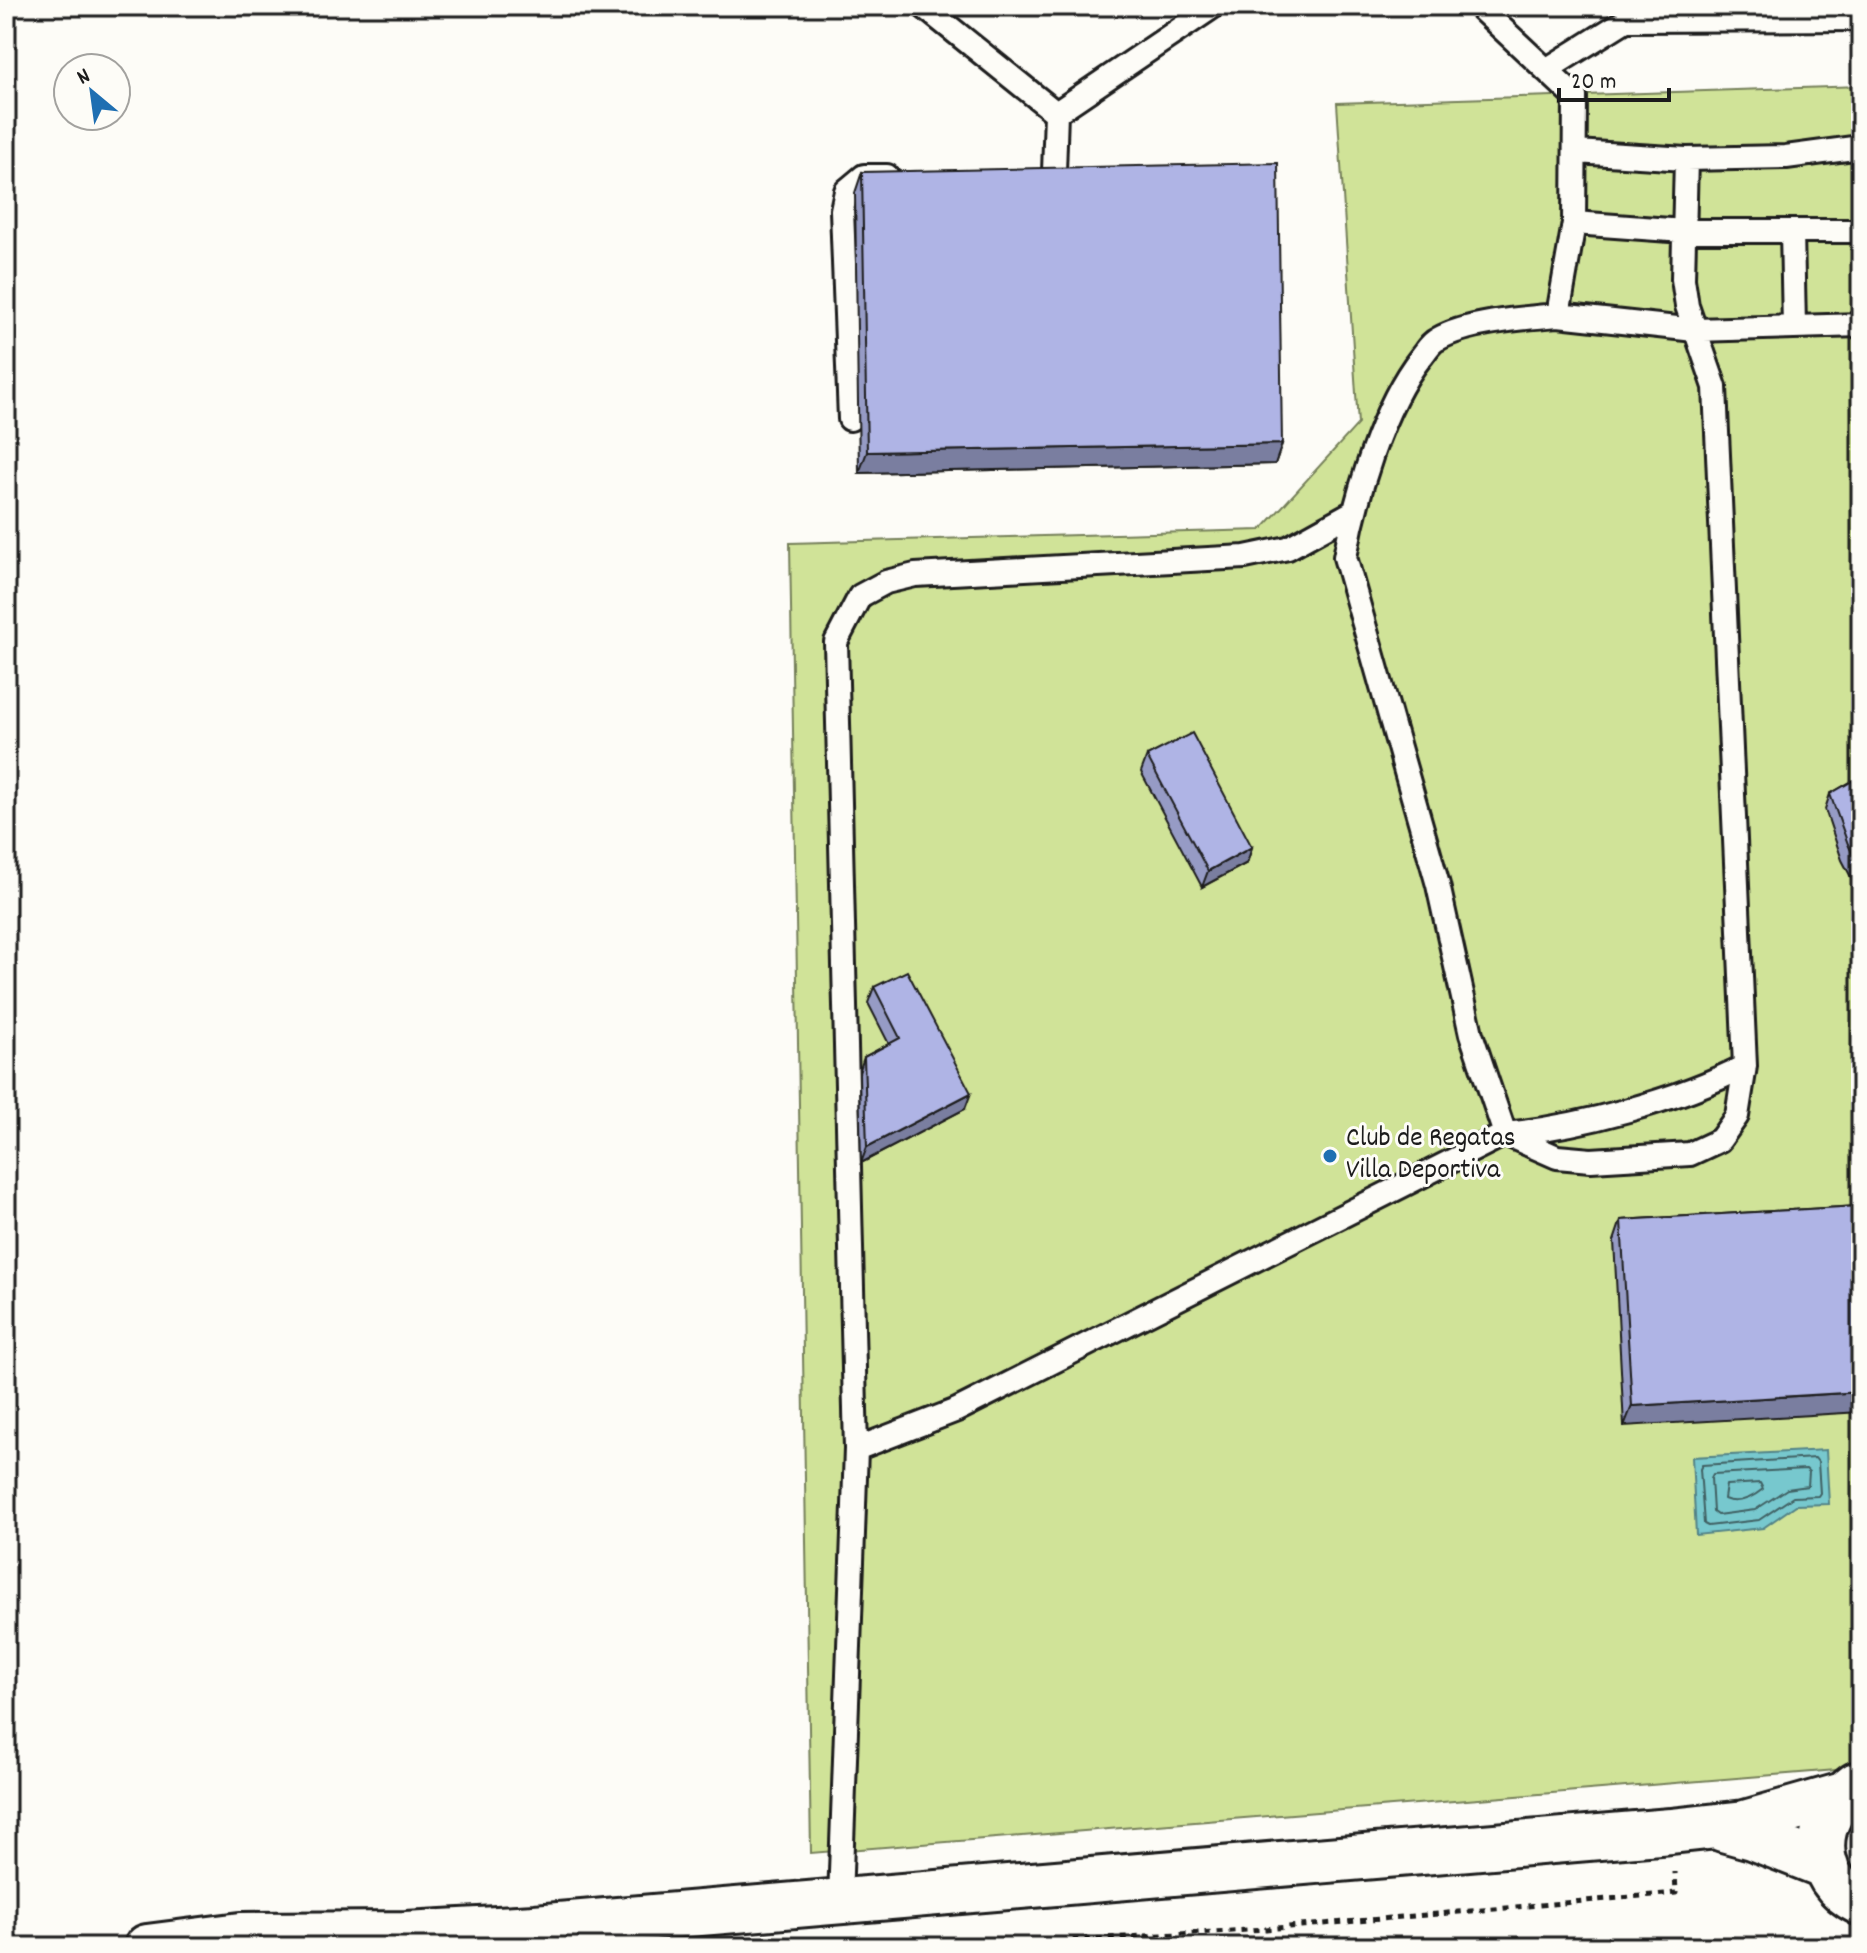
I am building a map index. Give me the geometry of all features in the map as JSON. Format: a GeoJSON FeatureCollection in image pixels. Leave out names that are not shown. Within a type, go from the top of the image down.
{"type":"FeatureCollection","features":[{"type":"Feature","properties":{"kind":"street"},"geometry":{"type":"LineString","coordinates":[[147,1947],[241,1935],[406,1934],[535,1927],[1716,1827],[1774,1816],[1851,1789]]}},
{"type":"Feature","properties":{"kind":"street"},"geometry":{"type":"LineString","coordinates":[[1851,1789],[1827,1815],[1821,1837],[1826,1866],[1833,1881],[1849,1897],[1861,1903]]}},
{"type":"Feature","properties":{"kind":"street"},"geometry":{"type":"LineString","coordinates":[[1716,1827],[1752,1837],[1826,1866]]}},
{"type":"Feature","properties":{"kind":"lane"},"geometry":{"type":"LineString","coordinates":[[923,6],[1056,113]]}},
{"type":"Feature","properties":{"kind":"lane"},"geometry":{"type":"LineString","coordinates":[[1056,113],[1214,6]]}},
{"type":"Feature","properties":{"kind":"lane"},"geometry":{"type":"LineString","coordinates":[[1478,6],[1575,97],[1574,223],[1558,315]]}},
{"type":"Feature","properties":{"kind":"lane"},"geometry":{"type":"LineString","coordinates":[[1546,70],[1626,20],[1861,19]]}},
{"type":"Feature","properties":{"kind":"lane"},"geometry":{"type":"LineString","coordinates":[[1054,172],[1056,113]]}},
{"type":"Feature","properties":{"kind":"lane"},"geometry":{"type":"LineString","coordinates":[[1576,152],[1686,159],[1786,157],[1861,147]]}},
{"type":"Feature","properties":{"kind":"lane"},"geometry":{"type":"LineString","coordinates":[[1686,159],[1683,279],[1687,306],[1695,330],[1715,387],[1745,1066],[1737,1116],[1720,1140],[1690,1154],[1591,1160],[1557,1157],[1505,1134],[1471,1034],[1438,885],[1345,557],[1353,512],[1375,445],[1409,372],[1436,339],[1471,327],[1558,315],[1695,330],[1861,325]]}},
{"type":"Feature","properties":{"kind":"lane"},"geometry":{"type":"LineString","coordinates":[[850,419],[842,210],[846,191],[864,176],[911,175]]}},
{"type":"Feature","properties":{"kind":"lane"},"geometry":{"type":"LineString","coordinates":[[1574,223],[1684,231],[1861,231]]}},
{"type":"Feature","properties":{"kind":"lane"},"geometry":{"type":"LineString","coordinates":[[1792,231],[1794,327]]}},
{"type":"Feature","properties":{"kind":"lane"},"geometry":{"type":"LineString","coordinates":[[840,1900],[856,1449],[836,642],[860,596],[886,582],[915,575],[1245,557],[1288,548],[1353,512]]}},
{"type":"Feature","properties":{"kind":"lane"},"geometry":{"type":"LineString","coordinates":[[856,1449],[957,1410],[1505,1134],[1547,1130],[1610,1114],[1714,1082],[1745,1066]]}},
{"type":"Feature","properties":{"kind":"path"},"geometry":{"type":"LineString","coordinates":[[953,1947],[1266,1929],[1676,1893],[1671,1831]]}},
{"type":"Feature","properties":{"kind":"green space","name":"Club de Regatas Villa Deportiva"},"geometry":{"type":"Polygon","coordinates":[[[1861,86],[1861,1768],[811,1853],[790,543],[1261,530],[1358,424],[1337,103],[1861,86]]]}},
{"type":"Feature","properties":{"kind":"water"},"geometry":{"type":"Polygon","coordinates":[[[1826,1450],[1829,1504],[1796,1505],[1763,1528],[1696,1535],[1692,1457],[1826,1450]]]}},
{"type":"Feature","properties":{"kind":"building"},"geometry":{"type":"Polygon","coordinates":[[[1278,163],[1282,444],[867,452],[862,172],[1278,163]]]}},
{"type":"Feature","properties":{"kind":"building"},"geometry":{"type":"Polygon","coordinates":[[[1192,733],[1252,847],[1208,871],[1147,756],[1192,733]]]}},
{"type":"Feature","properties":{"kind":"building"},"geometry":{"type":"Polygon","coordinates":[[[1861,776],[1861,871],[1830,794],[1861,776]]]}},
{"type":"Feature","properties":{"kind":"building"},"geometry":{"type":"Polygon","coordinates":[[[907,971],[971,1093],[867,1147],[864,1057],[900,1038],[874,987],[907,971]]]}},
{"type":"Feature","properties":{"kind":"building"},"geometry":{"type":"Polygon","coordinates":[[[1859,1206],[1861,1392],[1632,1406],[1621,1220],[1859,1206]]]}},
{"type":"Feature","properties":{"kind":"place","name":"Club de Regatas Villa Deportiva"},"geometry":{"type":"Point","coordinates":[1330,1156]}}]}
